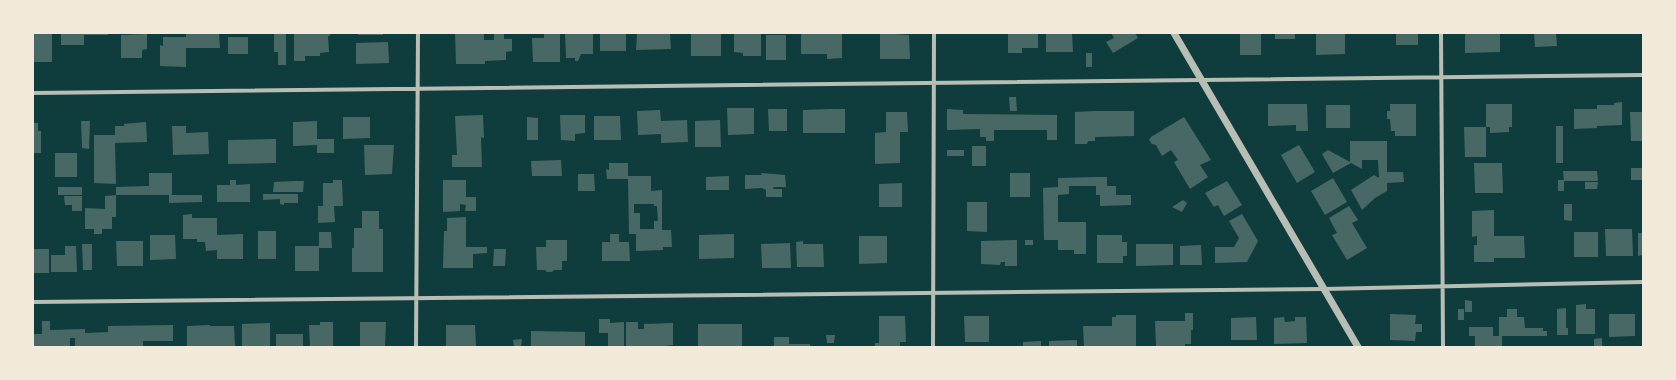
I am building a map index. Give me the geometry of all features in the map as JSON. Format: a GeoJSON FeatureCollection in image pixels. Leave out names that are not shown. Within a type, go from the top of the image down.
{"type":"FeatureCollection","features":[{"type":"Feature","properties":{"kind":"street"},"geometry":{"type":"LineString","coordinates":[[416,347],[418,33]]}},
{"type":"Feature","properties":{"kind":"street"},"geometry":{"type":"LineString","coordinates":[[933,347],[934,33]]}},
{"type":"Feature","properties":{"kind":"street"},"geometry":{"type":"LineString","coordinates":[[1174,33],[1358,347]]}},
{"type":"Feature","properties":{"kind":"street"},"geometry":{"type":"LineString","coordinates":[[1440,33],[1443,347]]}},
{"type":"Feature","properties":{"kind":"street"},"geometry":{"type":"LineString","coordinates":[[33,93],[1643,75]]}},
{"type":"Feature","properties":{"kind":"street"},"geometry":{"type":"LineString","coordinates":[[33,302],[1324,289],[1643,282]]}},
{"type":"Feature","properties":{"kind":"building"},"geometry":{"type":"Polygon","coordinates":[[[61,33],[108,33],[108,35],[84,35],[84,45],[61,45],[61,33]]]}},
{"type":"Feature","properties":{"kind":"building"},"geometry":{"type":"Polygon","coordinates":[[[186,33],[219,33],[220,48],[186,48],[186,67],[160,66],[160,45],[163,46],[163,37],[186,37],[186,33]]]}},
{"type":"Feature","properties":{"kind":"building"},"geometry":{"type":"Polygon","coordinates":[[[274,33],[286,33],[286,65],[278,65],[278,52],[274,52],[274,33]]]}},
{"type":"Feature","properties":{"kind":"building"},"geometry":{"type":"Polygon","coordinates":[[[294,33],[330,33],[330,36],[328,36],[329,52],[320,53],[320,56],[305,56],[305,61],[294,61],[294,33]]]}},
{"type":"Feature","properties":{"kind":"building"},"geometry":{"type":"Polygon","coordinates":[[[357,33],[383,33],[383,35],[358,35],[357,33]]]}},
{"type":"Feature","properties":{"kind":"building"},"geometry":{"type":"Polygon","coordinates":[[[484,33],[484,40],[494,40],[494,33],[504,33],[504,39],[512,39],[512,51],[506,52],[506,60],[485,61],[485,64],[456,64],[455,34],[484,33]]]}},
{"type":"Feature","properties":{"kind":"building"},"geometry":{"type":"Polygon","coordinates":[[[544,33],[560,33],[560,62],[533,62],[532,38],[544,38],[544,33]]]}},
{"type":"Feature","properties":{"kind":"building"},"geometry":{"type":"Polygon","coordinates":[[[565,33],[593,33],[593,54],[581,54],[578,61],[575,61],[575,58],[566,58],[565,33]]]}},
{"type":"Feature","properties":{"kind":"building"},"geometry":{"type":"Polygon","coordinates":[[[600,33],[626,33],[626,51],[600,51],[600,33]]]}},
{"type":"Feature","properties":{"kind":"building"},"geometry":{"type":"Polygon","coordinates":[[[670,33],[671,49],[636,50],[637,34],[670,33]]]}},
{"type":"Feature","properties":{"kind":"building"},"geometry":{"type":"Polygon","coordinates":[[[691,33],[721,34],[721,56],[691,56],[691,33]]]}},
{"type":"Feature","properties":{"kind":"building"},"geometry":{"type":"Polygon","coordinates":[[[734,33],[761,33],[761,56],[743,56],[743,53],[734,52],[734,33]]]}},
{"type":"Feature","properties":{"kind":"building"},"geometry":{"type":"Polygon","coordinates":[[[801,33],[842,33],[842,58],[827,59],[827,54],[801,54],[801,33]]]}},
{"type":"Feature","properties":{"kind":"building"},"geometry":{"type":"Polygon","coordinates":[[[880,33],[909,35],[910,59],[880,59],[880,33]]]}},
{"type":"Feature","properties":{"kind":"building"},"geometry":{"type":"Polygon","coordinates":[[[1008,33],[1038,33],[1038,48],[1022,48],[1022,53],[1008,53],[1008,33]]]}},
{"type":"Feature","properties":{"kind":"building"},"geometry":{"type":"Polygon","coordinates":[[[1046,33],[1072,33],[1073,52],[1046,52],[1046,33]]]}},
{"type":"Feature","properties":{"kind":"building"},"geometry":{"type":"Polygon","coordinates":[[[1111,33],[1135,33],[1138,38],[1113,53],[1106,42],[1114,38],[1111,33]]]}},
{"type":"Feature","properties":{"kind":"building"},"geometry":{"type":"Polygon","coordinates":[[[1240,33],[1261,33],[1261,55],[1240,55],[1240,33]]]}},
{"type":"Feature","properties":{"kind":"building"},"geometry":{"type":"Polygon","coordinates":[[[1275,33],[1295,33],[1295,39],[1275,39],[1275,33]]]}},
{"type":"Feature","properties":{"kind":"building"},"geometry":{"type":"Polygon","coordinates":[[[1316,33],[1345,33],[1345,54],[1316,55],[1316,33]]]}},
{"type":"Feature","properties":{"kind":"building"},"geometry":{"type":"Polygon","coordinates":[[[1396,33],[1418,33],[1418,45],[1396,45],[1396,33]]]}},
{"type":"Feature","properties":{"kind":"building"},"geometry":{"type":"Polygon","coordinates":[[[1465,33],[1500,33],[1500,52],[1465,53],[1465,33]]]}},
{"type":"Feature","properties":{"kind":"building"},"geometry":{"type":"Polygon","coordinates":[[[1534,33],[1556,33],[1557,46],[1535,47],[1534,33]]]}},
{"type":"Feature","properties":{"kind":"building"},"geometry":{"type":"Polygon","coordinates":[[[33,34],[52,34],[52,62],[33,62],[33,34]]]}},
{"type":"Feature","properties":{"kind":"building"},"geometry":{"type":"Polygon","coordinates":[[[147,34],[147,49],[142,50],[142,58],[121,58],[121,35],[147,34]]]}},
{"type":"Feature","properties":{"kind":"building"},"geometry":{"type":"Polygon","coordinates":[[[766,35],[786,35],[786,60],[766,60],[766,35]]]}},
{"type":"Feature","properties":{"kind":"building"},"geometry":{"type":"Polygon","coordinates":[[[228,37],[248,37],[248,54],[228,54],[228,37]]]}},
{"type":"Feature","properties":{"kind":"building"},"geometry":{"type":"Polygon","coordinates":[[[388,42],[389,63],[356,64],[356,43],[388,42]]]}},
{"type":"Feature","properties":{"kind":"building"},"geometry":{"type":"Polygon","coordinates":[[[1086,53],[1092,53],[1092,67],[1086,67],[1086,53]]]}},
{"type":"Feature","properties":{"kind":"building"},"geometry":{"type":"Polygon","coordinates":[[[1009,97],[1016,97],[1017,111],[1010,111],[1009,97]]]}},
{"type":"Feature","properties":{"kind":"building"},"geometry":{"type":"Polygon","coordinates":[[[1622,102],[1622,125],[1574,129],[1574,109],[1597,109],[1597,105],[1614,105],[1614,103],[1622,102]]]}},
{"type":"Feature","properties":{"kind":"building"},"geometry":{"type":"Polygon","coordinates":[[[1268,104],[1307,104],[1308,131],[1296,131],[1296,125],[1268,126],[1268,104]]]}},
{"type":"Feature","properties":{"kind":"building"},"geometry":{"type":"Polygon","coordinates":[[[1390,104],[1416,104],[1416,136],[1395,136],[1395,131],[1391,131],[1390,119],[1387,119],[1387,111],[1390,111],[1390,104]]]}},
{"type":"Feature","properties":{"kind":"building"},"geometry":{"type":"Polygon","coordinates":[[[1486,104],[1512,104],[1512,127],[1509,127],[1509,132],[1490,133],[1490,127],[1486,127],[1486,104]]]}},
{"type":"Feature","properties":{"kind":"building"},"geometry":{"type":"Polygon","coordinates":[[[1326,105],[1350,105],[1350,128],[1326,128],[1326,105]]]}},
{"type":"Feature","properties":{"kind":"building"},"geometry":{"type":"Polygon","coordinates":[[[727,108],[754,108],[754,134],[728,135],[727,108]]]}},
{"type":"Feature","properties":{"kind":"building"},"geometry":{"type":"Polygon","coordinates":[[[768,109],[787,109],[787,131],[769,131],[768,109]]]}},
{"type":"Feature","properties":{"kind":"building"},"geometry":{"type":"Polygon","coordinates":[[[845,109],[845,133],[803,133],[803,110],[845,109]]]}},
{"type":"Feature","properties":{"kind":"building"},"geometry":{"type":"Polygon","coordinates":[[[947,109],[963,110],[963,114],[1057,115],[1057,140],[1047,140],[1047,130],[994,130],[994,141],[986,141],[986,137],[980,137],[980,129],[947,130],[947,109]]]}},
{"type":"Feature","properties":{"kind":"building"},"geometry":{"type":"Polygon","coordinates":[[[660,110],[661,121],[687,120],[688,142],[661,143],[661,134],[638,135],[637,111],[660,110]]]}},
{"type":"Feature","properties":{"kind":"building"},"geometry":{"type":"Polygon","coordinates":[[[1134,111],[1134,136],[1095,137],[1095,141],[1088,141],[1087,144],[1075,144],[1075,112],[1134,111]]]}},
{"type":"Feature","properties":{"kind":"building"},"geometry":{"type":"Polygon","coordinates":[[[886,112],[907,112],[908,132],[900,132],[900,163],[875,164],[875,133],[886,132],[886,112]]]}},
{"type":"Feature","properties":{"kind":"building"},"geometry":{"type":"Polygon","coordinates":[[[1630,112],[1643,112],[1643,141],[1631,141],[1630,112]]]}},
{"type":"Feature","properties":{"kind":"building"},"geometry":{"type":"Polygon","coordinates":[[[483,115],[484,138],[481,137],[482,167],[452,167],[452,155],[457,155],[455,116],[483,115]]]}},
{"type":"Feature","properties":{"kind":"building"},"geometry":{"type":"Polygon","coordinates":[[[560,115],[585,115],[585,133],[575,134],[575,141],[561,140],[560,115]]]}},
{"type":"Feature","properties":{"kind":"building"},"geometry":{"type":"Polygon","coordinates":[[[594,116],[620,116],[621,140],[594,140],[594,116]]]}},
{"type":"Feature","properties":{"kind":"building"},"geometry":{"type":"Polygon","coordinates":[[[343,117],[370,117],[370,138],[343,139],[343,117]]]}},
{"type":"Feature","properties":{"kind":"building"},"geometry":{"type":"Polygon","coordinates":[[[527,117],[538,118],[538,140],[527,140],[527,117]]]}},
{"type":"Feature","properties":{"kind":"building"},"geometry":{"type":"Polygon","coordinates":[[[1184,117],[1211,160],[1200,165],[1208,177],[1190,189],[1174,162],[1178,160],[1171,150],[1162,156],[1156,145],[1152,144],[1149,140],[1151,137],[1184,117]]]}},
{"type":"Feature","properties":{"kind":"building"},"geometry":{"type":"Polygon","coordinates":[[[720,120],[721,147],[695,147],[695,121],[720,120]]]}},
{"type":"Feature","properties":{"kind":"building"},"geometry":{"type":"Polygon","coordinates":[[[81,121],[90,121],[89,149],[82,148],[81,121]]]}},
{"type":"Feature","properties":{"kind":"building"},"geometry":{"type":"Polygon","coordinates":[[[317,121],[317,139],[334,139],[334,153],[317,153],[317,145],[293,146],[293,122],[317,121]]]}},
{"type":"Feature","properties":{"kind":"building"},"geometry":{"type":"Polygon","coordinates":[[[146,122],[147,142],[115,143],[116,184],[94,183],[94,135],[115,135],[115,126],[146,122]]]}},
{"type":"Feature","properties":{"kind":"building"},"geometry":{"type":"Polygon","coordinates":[[[33,123],[38,123],[38,131],[41,131],[41,153],[33,153],[33,123]]]}},
{"type":"Feature","properties":{"kind":"building"},"geometry":{"type":"Polygon","coordinates":[[[172,126],[186,126],[186,133],[208,132],[209,154],[173,155],[172,126]]]}},
{"type":"Feature","properties":{"kind":"building"},"geometry":{"type":"Polygon","coordinates":[[[1556,126],[1563,126],[1563,163],[1556,163],[1556,126]]]}},
{"type":"Feature","properties":{"kind":"building"},"geometry":{"type":"Polygon","coordinates":[[[1464,127],[1486,127],[1486,157],[1465,157],[1464,127]]]}},
{"type":"Feature","properties":{"kind":"building"},"geometry":{"type":"Polygon","coordinates":[[[276,139],[276,163],[228,164],[228,140],[276,139]]]}},
{"type":"Feature","properties":{"kind":"building"},"geometry":{"type":"Polygon","coordinates":[[[1350,141],[1387,141],[1387,172],[1403,172],[1404,182],[1387,183],[1387,191],[1375,198],[1362,210],[1351,190],[1374,175],[1379,178],[1378,160],[1362,160],[1362,169],[1351,163],[1333,173],[1322,154],[1328,150],[1350,162],[1350,141]]]}},
{"type":"Feature","properties":{"kind":"building"},"geometry":{"type":"Polygon","coordinates":[[[364,145],[394,145],[392,174],[365,175],[364,145]]]}},
{"type":"Feature","properties":{"kind":"building"},"geometry":{"type":"Polygon","coordinates":[[[1299,145],[1315,172],[1297,183],[1281,155],[1299,145]]]}},
{"type":"Feature","properties":{"kind":"building"},"geometry":{"type":"Polygon","coordinates":[[[972,146],[986,146],[986,166],[972,166],[972,146]]]}},
{"type":"Feature","properties":{"kind":"building"},"geometry":{"type":"Polygon","coordinates":[[[947,150],[964,150],[964,156],[947,156],[947,150]]]}},
{"type":"Feature","properties":{"kind":"building"},"geometry":{"type":"Polygon","coordinates":[[[55,153],[77,153],[77,177],[55,177],[55,153]]]}},
{"type":"Feature","properties":{"kind":"building"},"geometry":{"type":"Polygon","coordinates":[[[561,160],[562,176],[532,176],[531,161],[561,160]]]}},
{"type":"Feature","properties":{"kind":"building"},"geometry":{"type":"Polygon","coordinates":[[[609,163],[628,163],[628,176],[651,176],[651,191],[662,190],[662,230],[671,230],[672,247],[663,247],[663,250],[636,251],[636,234],[629,234],[628,179],[607,179],[606,169],[609,170],[609,163]],[[634,204],[634,213],[640,213],[640,229],[654,229],[654,221],[658,221],[657,206],[654,206],[654,204],[634,204]]]}},
{"type":"Feature","properties":{"kind":"building"},"geometry":{"type":"Polygon","coordinates":[[[1474,163],[1502,163],[1503,193],[1475,193],[1474,163]]]}},
{"type":"Feature","properties":{"kind":"building"},"geometry":{"type":"Polygon","coordinates":[[[1631,168],[1643,168],[1643,180],[1631,180],[1631,168]]]}},
{"type":"Feature","properties":{"kind":"building"},"geometry":{"type":"Polygon","coordinates":[[[1563,171],[1597,171],[1598,181],[1564,181],[1563,171]]]}},
{"type":"Feature","properties":{"kind":"building"},"geometry":{"type":"Polygon","coordinates":[[[149,173],[172,173],[172,195],[202,195],[202,202],[169,203],[169,195],[116,195],[116,187],[149,186],[149,173]]]}},
{"type":"Feature","properties":{"kind":"building"},"geometry":{"type":"Polygon","coordinates":[[[761,173],[785,175],[786,187],[774,187],[773,189],[782,189],[782,197],[766,197],[766,190],[762,188],[745,189],[745,175],[762,175],[761,173]]]}},
{"type":"Feature","properties":{"kind":"building"},"geometry":{"type":"Polygon","coordinates":[[[1010,173],[1030,173],[1030,197],[1010,197],[1010,173]]]}},
{"type":"Feature","properties":{"kind":"building"},"geometry":{"type":"Polygon","coordinates":[[[578,174],[594,174],[595,191],[578,191],[578,174]]]}},
{"type":"Feature","properties":{"kind":"building"},"geometry":{"type":"Polygon","coordinates":[[[729,176],[729,190],[706,190],[706,177],[729,176]]]}},
{"type":"Feature","properties":{"kind":"building"},"geometry":{"type":"Polygon","coordinates":[[[1107,177],[1107,186],[1116,186],[1116,195],[1131,195],[1131,205],[1100,206],[1100,195],[1096,195],[1096,186],[1069,186],[1069,194],[1058,195],[1058,222],[1086,222],[1086,254],[1074,254],[1074,250],[1058,250],[1058,240],[1044,240],[1043,188],[1058,187],[1058,178],[1107,177]]]}},
{"type":"Feature","properties":{"kind":"building"},"geometry":{"type":"Polygon","coordinates":[[[1333,178],[1347,202],[1325,215],[1311,191],[1333,178]]]}},
{"type":"Feature","properties":{"kind":"building"},"geometry":{"type":"Polygon","coordinates":[[[230,180],[236,180],[236,185],[250,184],[250,202],[217,202],[217,185],[230,185],[230,180]]]}},
{"type":"Feature","properties":{"kind":"building"},"geometry":{"type":"Polygon","coordinates":[[[333,180],[342,180],[343,206],[334,206],[335,222],[318,223],[318,206],[323,206],[323,183],[333,183],[333,180]]]}},
{"type":"Feature","properties":{"kind":"building"},"geometry":{"type":"Polygon","coordinates":[[[443,180],[466,180],[466,197],[476,197],[476,211],[465,211],[466,205],[460,204],[460,211],[443,212],[443,180]]]}},
{"type":"Feature","properties":{"kind":"building"},"geometry":{"type":"Polygon","coordinates":[[[1558,180],[1564,180],[1564,191],[1558,191],[1558,180]]]}},
{"type":"Feature","properties":{"kind":"building"},"geometry":{"type":"Polygon","coordinates":[[[304,181],[303,192],[273,192],[274,182],[304,181]]]}},
{"type":"Feature","properties":{"kind":"building"},"geometry":{"type":"Polygon","coordinates":[[[1227,181],[1242,205],[1224,216],[1218,205],[1214,207],[1205,193],[1227,181]]]}},
{"type":"Feature","properties":{"kind":"building"},"geometry":{"type":"Polygon","coordinates":[[[1585,182],[1598,182],[1597,189],[1585,189],[1585,182]]]}},
{"type":"Feature","properties":{"kind":"building"},"geometry":{"type":"Polygon","coordinates":[[[902,183],[902,207],[879,207],[879,184],[902,183]]]}},
{"type":"Feature","properties":{"kind":"building"},"geometry":{"type":"Polygon","coordinates":[[[58,187],[82,187],[82,195],[58,195],[58,187]]]}},
{"type":"Feature","properties":{"kind":"building"},"geometry":{"type":"Polygon","coordinates":[[[263,194],[298,194],[298,203],[284,203],[284,205],[280,204],[280,199],[263,200],[263,194]]]}},
{"type":"Feature","properties":{"kind":"building"},"geometry":{"type":"Polygon","coordinates":[[[116,195],[116,217],[112,217],[112,229],[102,229],[102,234],[94,234],[94,229],[85,229],[85,208],[105,209],[105,196],[116,195]]]}},
{"type":"Feature","properties":{"kind":"building"},"geometry":{"type":"Polygon","coordinates":[[[64,196],[82,196],[82,211],[72,211],[72,205],[65,205],[64,196]]]}},
{"type":"Feature","properties":{"kind":"building"},"geometry":{"type":"Polygon","coordinates":[[[1183,200],[1187,203],[1182,212],[1172,207],[1183,200]]]}},
{"type":"Feature","properties":{"kind":"building"},"geometry":{"type":"Polygon","coordinates":[[[967,202],[987,202],[987,232],[967,231],[967,202]]]}},
{"type":"Feature","properties":{"kind":"building"},"geometry":{"type":"Polygon","coordinates":[[[1564,204],[1572,204],[1572,221],[1564,220],[1564,204]]]}},
{"type":"Feature","properties":{"kind":"building"},"geometry":{"type":"Polygon","coordinates":[[[1349,206],[1358,220],[1352,223],[1367,248],[1347,260],[1332,235],[1337,233],[1329,218],[1349,206]]]}},
{"type":"Feature","properties":{"kind":"building"},"geometry":{"type":"Polygon","coordinates":[[[1494,210],[1494,236],[1524,236],[1525,258],[1494,258],[1494,262],[1474,262],[1474,245],[1477,245],[1477,236],[1472,237],[1472,211],[1494,210]]]}},
{"type":"Feature","properties":{"kind":"building"},"geometry":{"type":"Polygon","coordinates":[[[362,211],[379,211],[379,229],[383,229],[383,272],[352,272],[354,228],[362,228],[362,211]]]}},
{"type":"Feature","properties":{"kind":"building"},"geometry":{"type":"Polygon","coordinates":[[[192,214],[192,218],[217,218],[217,235],[243,234],[243,259],[217,259],[217,250],[206,251],[205,242],[197,242],[197,239],[183,239],[183,215],[192,214]]]}},
{"type":"Feature","properties":{"kind":"building"},"geometry":{"type":"Polygon","coordinates":[[[1242,214],[1258,241],[1247,262],[1215,263],[1215,247],[1234,247],[1239,238],[1229,221],[1242,214]]]}},
{"type":"Feature","properties":{"kind":"building"},"geometry":{"type":"Polygon","coordinates":[[[466,217],[466,247],[487,247],[487,253],[473,254],[473,268],[443,268],[444,231],[447,231],[447,218],[466,217]]]}},
{"type":"Feature","properties":{"kind":"building"},"geometry":{"type":"Polygon","coordinates":[[[1605,229],[1632,229],[1633,256],[1606,256],[1605,229]]]}},
{"type":"Feature","properties":{"kind":"building"},"geometry":{"type":"Polygon","coordinates":[[[258,231],[276,231],[276,259],[258,259],[258,231]]]}},
{"type":"Feature","properties":{"kind":"building"},"geometry":{"type":"Polygon","coordinates":[[[319,232],[331,232],[332,248],[319,248],[319,271],[295,271],[295,246],[319,246],[319,232]]]}},
{"type":"Feature","properties":{"kind":"building"},"geometry":{"type":"Polygon","coordinates":[[[1574,232],[1598,232],[1598,257],[1574,257],[1574,232]]]}},
{"type":"Feature","properties":{"kind":"building"},"geometry":{"type":"Polygon","coordinates":[[[1638,233],[1643,233],[1643,255],[1638,256],[1638,233]]]}},
{"type":"Feature","properties":{"kind":"building"},"geometry":{"type":"Polygon","coordinates":[[[610,234],[619,234],[619,242],[629,242],[630,261],[602,261],[602,242],[610,242],[610,234]]]}},
{"type":"Feature","properties":{"kind":"building"},"geometry":{"type":"Polygon","coordinates":[[[734,234],[734,258],[699,259],[699,235],[734,234]]]}},
{"type":"Feature","properties":{"kind":"building"},"geometry":{"type":"Polygon","coordinates":[[[150,235],[175,235],[176,259],[150,260],[150,235]]]}},
{"type":"Feature","properties":{"kind":"building"},"geometry":{"type":"Polygon","coordinates":[[[1097,235],[1122,235],[1122,242],[1127,242],[1127,256],[1123,256],[1123,263],[1097,263],[1097,235]]]}},
{"type":"Feature","properties":{"kind":"building"},"geometry":{"type":"Polygon","coordinates":[[[859,236],[887,236],[887,263],[859,264],[859,236]]]}},
{"type":"Feature","properties":{"kind":"building"},"geometry":{"type":"Polygon","coordinates":[[[546,240],[567,240],[567,261],[562,261],[562,270],[547,272],[545,270],[537,270],[536,247],[546,247],[546,240]]]}},
{"type":"Feature","properties":{"kind":"building"},"geometry":{"type":"Polygon","coordinates":[[[1017,240],[1017,266],[1005,266],[1005,262],[1001,262],[1000,265],[981,264],[981,241],[1017,240]]]}},
{"type":"Feature","properties":{"kind":"building"},"geometry":{"type":"Polygon","coordinates":[[[1025,240],[1033,240],[1033,245],[1025,245],[1025,240]]]}},
{"type":"Feature","properties":{"kind":"building"},"geometry":{"type":"Polygon","coordinates":[[[116,241],[143,241],[143,266],[117,266],[116,241]]]}},
{"type":"Feature","properties":{"kind":"building"},"geometry":{"type":"Polygon","coordinates":[[[803,241],[803,244],[823,244],[824,267],[797,267],[796,242],[803,241]]]}},
{"type":"Feature","properties":{"kind":"building"},"geometry":{"type":"Polygon","coordinates":[[[790,243],[791,268],[762,268],[761,244],[790,243]]]}},
{"type":"Feature","properties":{"kind":"building"},"geometry":{"type":"Polygon","coordinates":[[[82,244],[92,244],[92,270],[83,270],[82,244]]]}},
{"type":"Feature","properties":{"kind":"building"},"geometry":{"type":"Polygon","coordinates":[[[1136,244],[1173,244],[1173,265],[1136,266],[1136,244]]]}},
{"type":"Feature","properties":{"kind":"building"},"geometry":{"type":"Polygon","coordinates":[[[1201,245],[1202,265],[1180,265],[1180,246],[1201,245]]]}},
{"type":"Feature","properties":{"kind":"building"},"geometry":{"type":"Polygon","coordinates":[[[65,246],[76,246],[77,272],[51,272],[51,255],[65,255],[65,246]]]}},
{"type":"Feature","properties":{"kind":"building"},"geometry":{"type":"Polygon","coordinates":[[[33,249],[49,249],[49,273],[33,273],[33,249]]]}},
{"type":"Feature","properties":{"kind":"building"},"geometry":{"type":"Polygon","coordinates":[[[494,249],[506,249],[505,266],[493,266],[494,249]]]}},
{"type":"Feature","properties":{"kind":"building"},"geometry":{"type":"Polygon","coordinates":[[[1465,300],[1472,301],[1472,312],[1465,312],[1465,300]]]}},
{"type":"Feature","properties":{"kind":"building"},"geometry":{"type":"Polygon","coordinates":[[[1586,304],[1586,309],[1595,309],[1595,334],[1576,334],[1576,305],[1586,304]]]}},
{"type":"Feature","properties":{"kind":"building"},"geometry":{"type":"Polygon","coordinates":[[[1566,308],[1566,328],[1568,328],[1568,335],[1557,335],[1557,309],[1566,308]]]}},
{"type":"Feature","properties":{"kind":"building"},"geometry":{"type":"Polygon","coordinates":[[[1458,309],[1464,309],[1464,320],[1458,320],[1458,309]]]}},
{"type":"Feature","properties":{"kind":"building"},"geometry":{"type":"Polygon","coordinates":[[[1507,309],[1517,309],[1517,317],[1524,317],[1525,328],[1543,328],[1543,331],[1547,331],[1547,336],[1502,336],[1502,347],[1475,347],[1475,336],[1469,336],[1469,327],[1493,327],[1493,336],[1499,336],[1499,317],[1507,317],[1507,309]]]}},
{"type":"Feature","properties":{"kind":"building"},"geometry":{"type":"Polygon","coordinates":[[[1185,313],[1193,313],[1191,344],[1185,344],[1185,346],[1156,347],[1155,321],[1185,321],[1185,313]]]}},
{"type":"Feature","properties":{"kind":"building"},"geometry":{"type":"Polygon","coordinates":[[[1390,314],[1416,315],[1415,324],[1422,324],[1422,332],[1416,332],[1415,341],[1390,340],[1390,314]]]}},
{"type":"Feature","properties":{"kind":"building"},"geometry":{"type":"Polygon","coordinates":[[[1609,314],[1635,314],[1635,336],[1609,337],[1609,314]]]}},
{"type":"Feature","properties":{"kind":"building"},"geometry":{"type":"Polygon","coordinates":[[[1116,315],[1136,315],[1136,347],[1084,347],[1083,326],[1112,326],[1112,317],[1116,317],[1116,315]]]}},
{"type":"Feature","properties":{"kind":"building"},"geometry":{"type":"Polygon","coordinates":[[[879,316],[905,316],[906,342],[900,342],[900,347],[875,347],[875,343],[879,343],[879,316]]]}},
{"type":"Feature","properties":{"kind":"building"},"geometry":{"type":"Polygon","coordinates":[[[964,316],[989,316],[989,342],[965,342],[964,316]]]}},
{"type":"Feature","properties":{"kind":"building"},"geometry":{"type":"Polygon","coordinates":[[[1256,317],[1257,340],[1231,340],[1231,318],[1256,317]]]}},
{"type":"Feature","properties":{"kind":"building"},"geometry":{"type":"Polygon","coordinates":[[[1284,317],[1285,322],[1295,321],[1295,317],[1306,317],[1307,343],[1274,344],[1274,318],[1284,317]]]}},
{"type":"Feature","properties":{"kind":"building"},"geometry":{"type":"Polygon","coordinates":[[[599,319],[610,319],[610,323],[624,322],[624,346],[608,346],[608,333],[599,333],[599,319]]]}},
{"type":"Feature","properties":{"kind":"building"},"geometry":{"type":"Polygon","coordinates":[[[42,321],[50,321],[50,330],[85,329],[85,333],[108,332],[108,326],[173,325],[173,341],[143,341],[143,347],[75,347],[75,338],[70,338],[70,347],[33,347],[33,334],[42,334],[42,321]]]}},
{"type":"Feature","properties":{"kind":"building"},"geometry":{"type":"Polygon","coordinates":[[[320,322],[333,322],[333,347],[310,347],[309,325],[320,325],[320,322]]]}},
{"type":"Feature","properties":{"kind":"building"},"geometry":{"type":"Polygon","coordinates":[[[360,322],[386,322],[385,347],[360,347],[360,322]]]}},
{"type":"Feature","properties":{"kind":"building"},"geometry":{"type":"Polygon","coordinates":[[[626,322],[638,322],[638,329],[644,329],[644,324],[673,323],[673,345],[664,347],[626,347],[626,322]]]}},
{"type":"Feature","properties":{"kind":"building"},"geometry":{"type":"Polygon","coordinates":[[[270,323],[270,347],[242,347],[242,324],[270,323]]]}},
{"type":"Feature","properties":{"kind":"building"},"geometry":{"type":"Polygon","coordinates":[[[698,324],[742,324],[742,347],[698,347],[698,324]]]}},
{"type":"Feature","properties":{"kind":"building"},"geometry":{"type":"Polygon","coordinates":[[[446,325],[475,325],[476,347],[446,347],[446,325]]]}},
{"type":"Feature","properties":{"kind":"building"},"geometry":{"type":"Polygon","coordinates":[[[187,326],[234,326],[235,347],[187,347],[187,326]]]}},
{"type":"Feature","properties":{"kind":"building"},"geometry":{"type":"Polygon","coordinates":[[[531,331],[585,332],[585,347],[531,347],[531,331]]]}},
{"type":"Feature","properties":{"kind":"building"},"geometry":{"type":"Polygon","coordinates":[[[276,334],[303,334],[303,347],[276,347],[276,334]]]}},
{"type":"Feature","properties":{"kind":"building"},"geometry":{"type":"Polygon","coordinates":[[[826,335],[835,335],[834,343],[827,343],[826,335]]]}},
{"type":"Feature","properties":{"kind":"building"},"geometry":{"type":"Polygon","coordinates":[[[774,337],[789,337],[789,344],[810,344],[810,347],[774,347],[774,337]]]}},
{"type":"Feature","properties":{"kind":"building"},"geometry":{"type":"Polygon","coordinates":[[[1602,338],[1602,347],[1594,347],[1594,339],[1602,338]]]}},
{"type":"Feature","properties":{"kind":"building"},"geometry":{"type":"Polygon","coordinates":[[[522,339],[521,346],[514,346],[513,340],[522,339]]]}},
{"type":"Feature","properties":{"kind":"building"},"geometry":{"type":"Polygon","coordinates":[[[1077,340],[1077,347],[1049,347],[1049,341],[1077,340]]]}},
{"type":"Feature","properties":{"kind":"building"},"geometry":{"type":"Polygon","coordinates":[[[1041,341],[1041,347],[1023,347],[1023,342],[1041,341]]]}}]}
